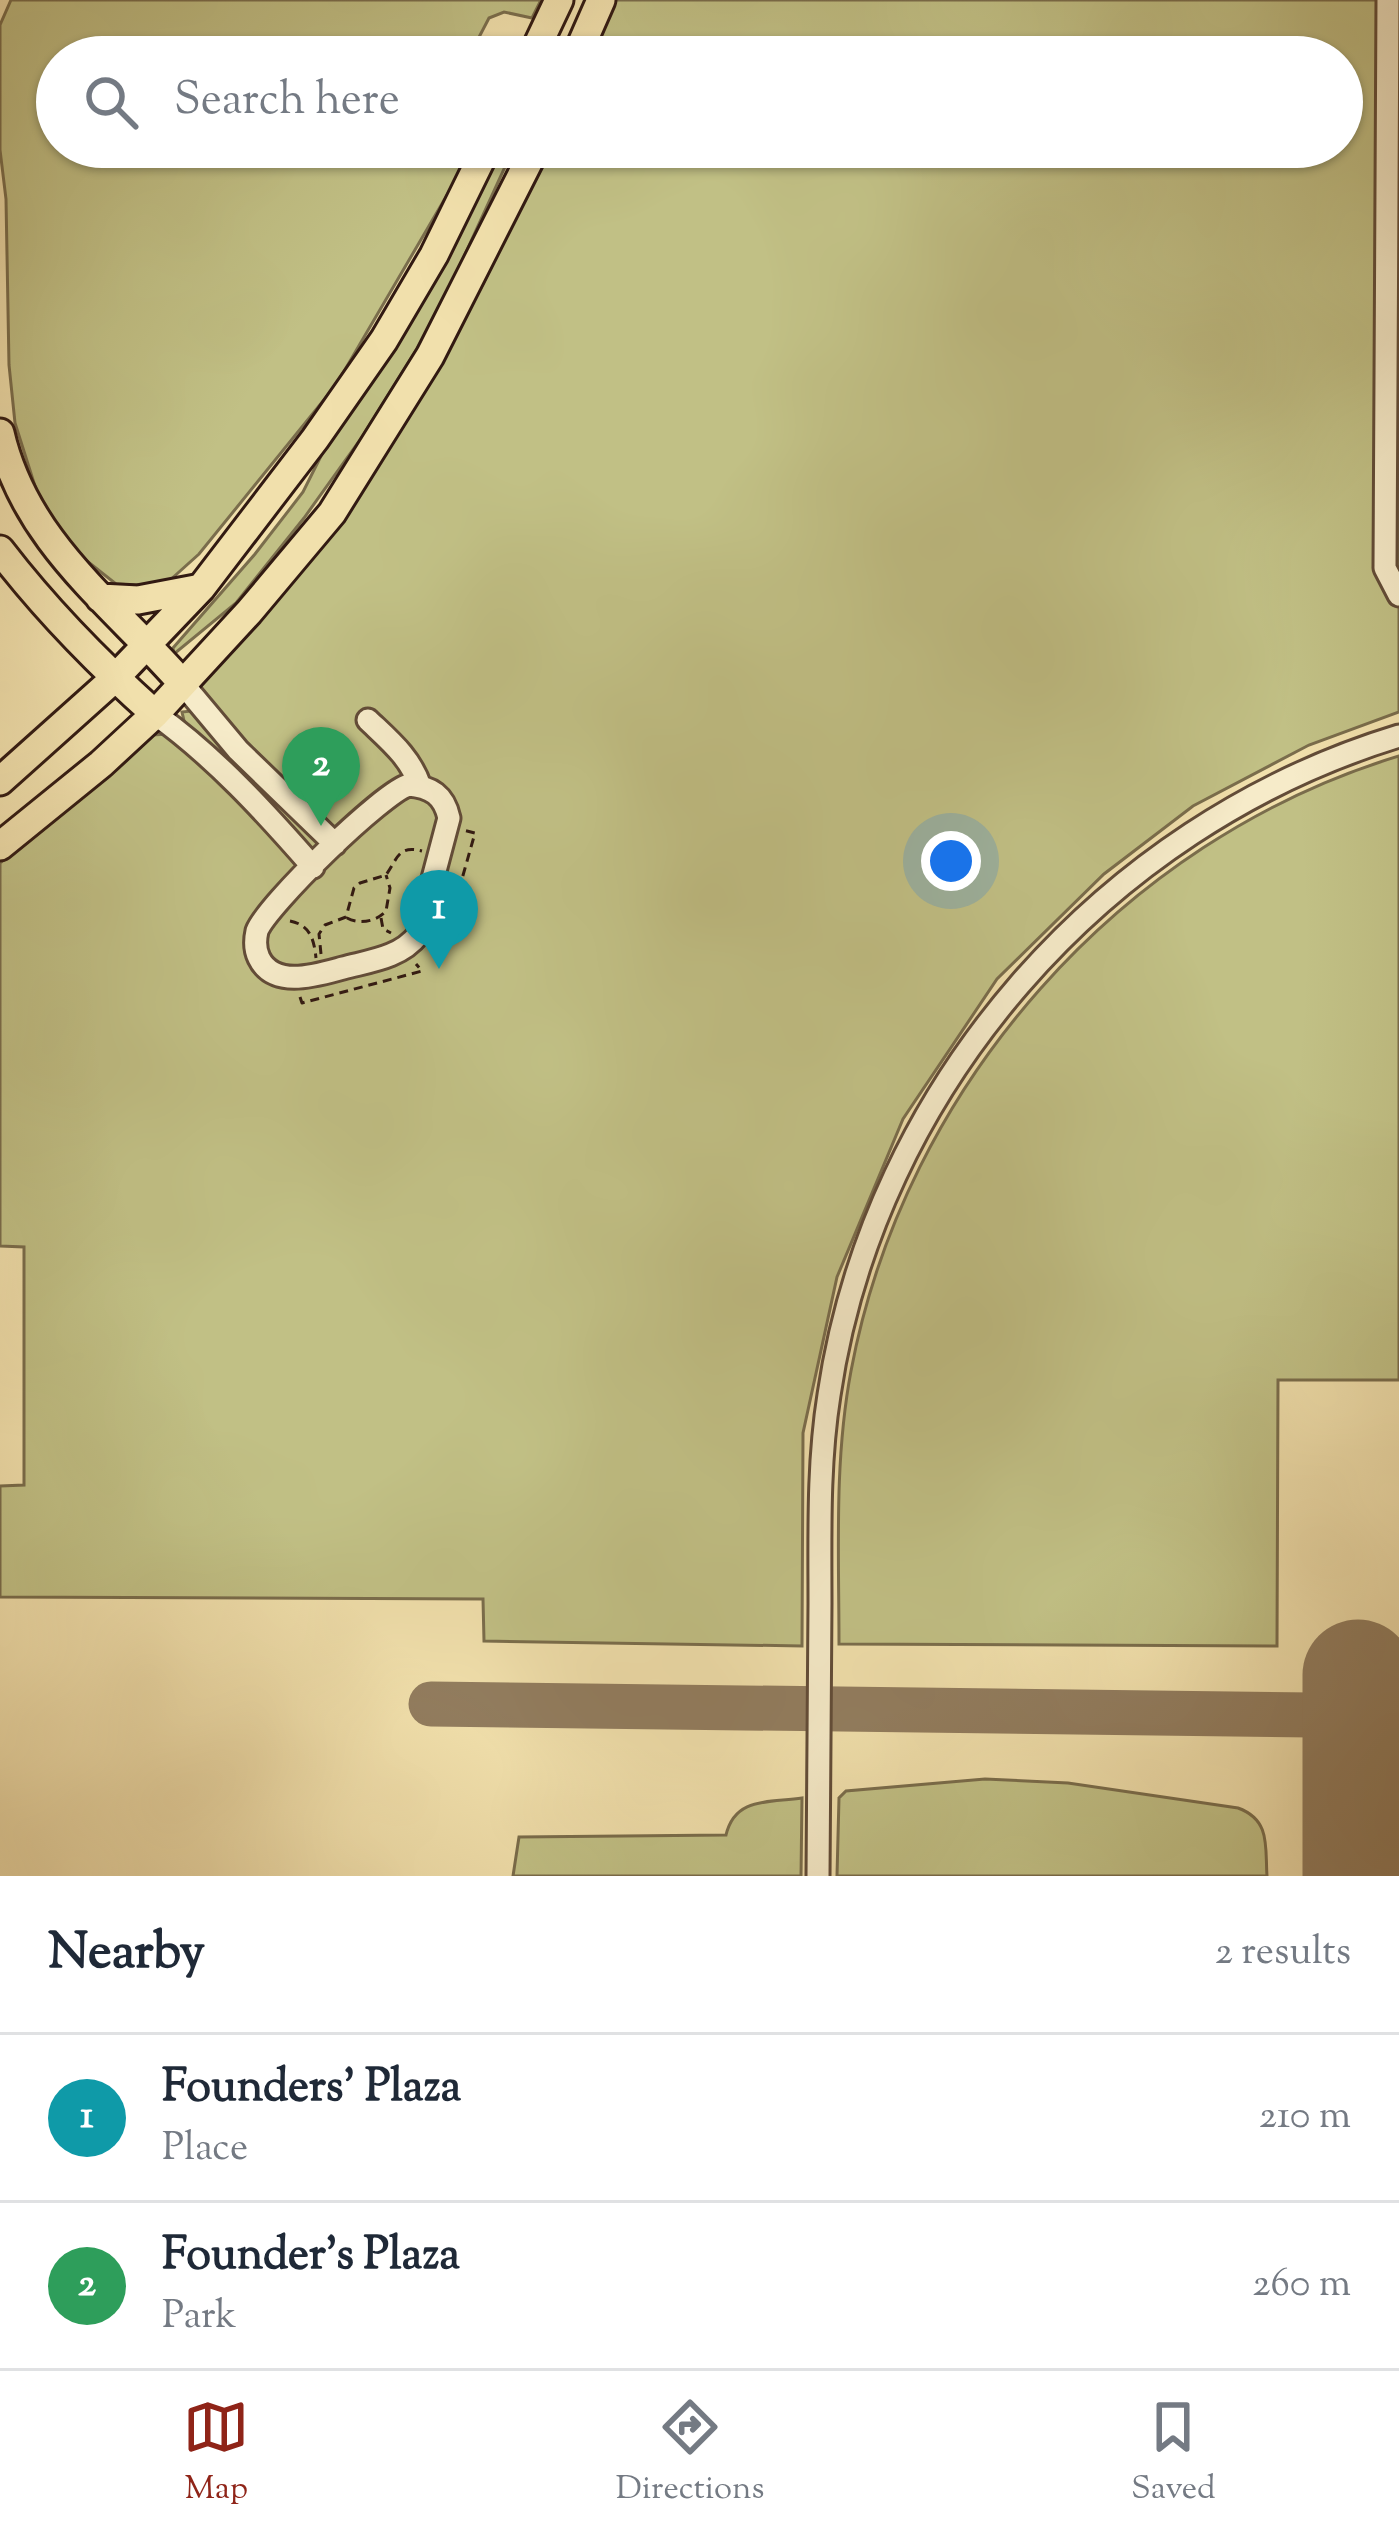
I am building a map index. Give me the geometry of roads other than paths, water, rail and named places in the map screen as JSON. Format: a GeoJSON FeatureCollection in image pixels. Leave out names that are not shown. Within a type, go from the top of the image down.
{"type":"FeatureCollection","features":[{"type":"Feature","properties":{"kind":"main road"},"geometry":{"type":"LineString","coordinates":[[542,36],[559,0]]}},
{"type":"Feature","properties":{"kind":"main road"},"geometry":{"type":"LineString","coordinates":[[585,36],[601,0]]}},
{"type":"Feature","properties":{"kind":"main road"},"geometry":{"type":"LineString","coordinates":[[0,781],[116,678],[201,588],[384,340],[434,255],[477,168]]}},
{"type":"Feature","properties":{"kind":"main road"},"geometry":{"type":"LineString","coordinates":[[0,846],[155,713],[332,513],[430,356],[527,168]]}},
{"type":"Feature","properties":{"kind":"main road"},"geometry":{"type":"LineString","coordinates":[[0,433],[8,465],[29,511],[59,554],[182,683]]}},
{"type":"Feature","properties":{"kind":"main road"},"geometry":{"type":"LineString","coordinates":[[0,550],[38,598],[155,713]]}},
{"type":"Feature","properties":{"kind":"main road"},"geometry":{"type":"LineString","coordinates":[[100,598],[138,600],[201,588]]}},
{"type":"Feature","properties":{"kind":"lane"},"geometry":{"type":"LineString","coordinates":[[1388,0],[1385,568],[1399,595]]}},
{"type":"Feature","properties":{"kind":"lane"},"geometry":{"type":"LineString","coordinates":[[182,683],[238,750],[334,844]]}},
{"type":"Feature","properties":{"kind":"lane"},"geometry":{"type":"LineString","coordinates":[[155,713],[267,814],[313,867]]}},
{"type":"Feature","properties":{"kind":"lane"},"geometry":{"type":"LineString","coordinates":[[368,720],[402,752],[420,786]]}},
{"type":"Feature","properties":{"kind":"lane"},"geometry":{"type":"LineString","coordinates":[[818,1876],[824,1433],[838,1348],[859,1268],[912,1140],[956,1066],[1006,999],[1117,888],[1191,832],[1262,792],[1399,736]]}},
{"type":"Feature","properties":{"kind":"lane"},"geometry":{"type":"LineString","coordinates":[[218,768],[238,750]]}},
{"type":"Feature","properties":{"kind":"lane"},"geometry":{"type":"LineString","coordinates":[[409,784],[420,786],[436,793],[449,818],[412,943],[392,954],[322,966],[306,976],[278,976],[262,964],[256,936],[263,920],[334,844],[393,791],[409,784]]}},
{"type":"Feature","properties":{"kind":"lane"},"geometry":{"type":"LineString","coordinates":[[267,814],[287,797]]}},
{"type":"Feature","properties":{"kind":"place","name":"Founder's Plaza"},"geometry":{"type":"Point","coordinates":[321,826]}},
{"type":"Feature","properties":{"kind":"place","name":"Founders' Plaza"},"geometry":{"type":"Point","coordinates":[439,969]}}]}
